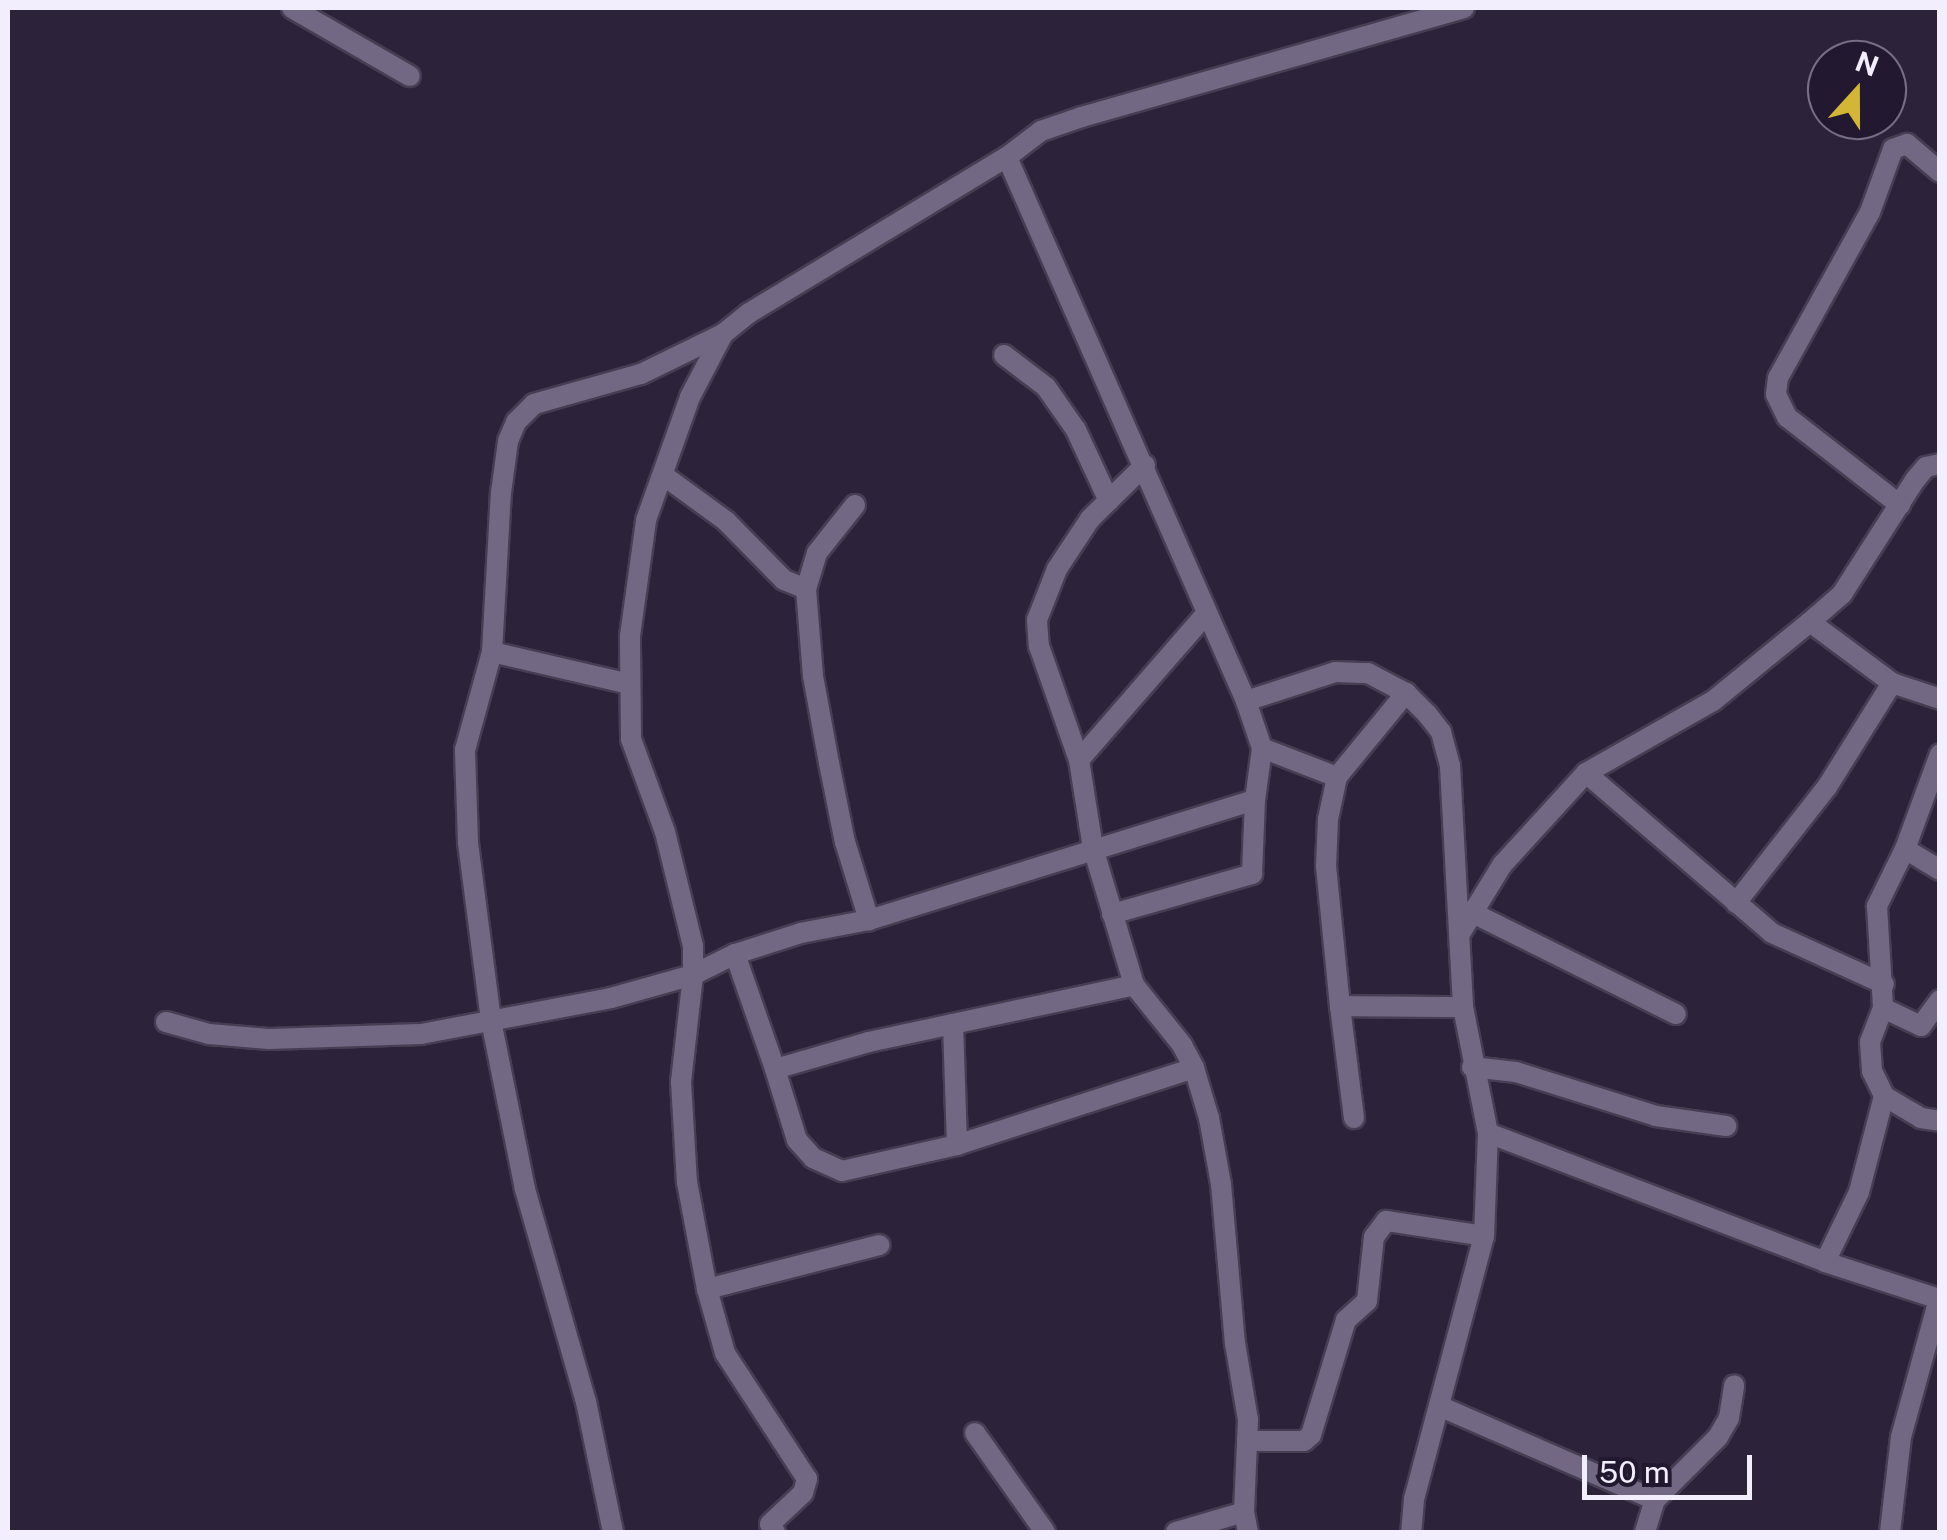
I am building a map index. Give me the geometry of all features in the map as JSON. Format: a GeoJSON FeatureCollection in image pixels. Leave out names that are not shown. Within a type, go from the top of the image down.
{"type":"FeatureCollection","features":[{"type":"Feature","properties":{"kind":"street"},"geometry":{"type":"LineString","coordinates":[[292,8],[410,76]]}},
{"type":"Feature","properties":{"kind":"street"},"geometry":{"type":"LineString","coordinates":[[613,1532],[586,1402],[524,1189],[491,1020],[468,842],[465,764],[474,706],[492,652],[491,601],[501,493],[508,441],[516,422],[534,404],[640,374],[723,334],[779,294],[1008,156],[1041,130],[1464,8]]}},
{"type":"Feature","properties":{"kind":"street"},"geometry":{"type":"LineString","coordinates":[[1900,505],[1787,417],[1776,394],[1778,378],[1870,212],[1893,149],[1907,144],[1940,172]]}},
{"type":"Feature","properties":{"kind":"street"},"geometry":{"type":"LineString","coordinates":[[1008,156],[1029,214],[1145,465],[1246,701],[1262,748],[1252,874],[1112,914]]}},
{"type":"Feature","properties":{"kind":"street"},"geometry":{"type":"LineString","coordinates":[[723,334],[690,396],[646,520],[630,636],[628,684],[631,740],[665,832],[693,946],[681,1082],[687,1182],[707,1289],[725,1353],[807,1480],[802,1493],[768,1530]]}},
{"type":"Feature","properties":{"kind":"street"},"geometry":{"type":"LineString","coordinates":[[1004,355],[1046,387],[1076,430],[1109,501]]}},
{"type":"Feature","properties":{"kind":"street"},"geometry":{"type":"LineString","coordinates":[[1460,934],[1502,865],[1586,772],[1712,701],[1842,594],[1915,480],[1938,460]]}},
{"type":"Feature","properties":{"kind":"street"},"geometry":{"type":"LineString","coordinates":[[1145,465],[1090,519],[1057,568],[1036,620],[1039,646],[1078,760],[1093,848],[1134,985],[1194,1068],[1209,1118],[1220,1184],[1247,1441],[1246,1522],[1176,1532]]}},
{"type":"Feature","properties":{"kind":"street"},"geometry":{"type":"LineString","coordinates":[[662,475],[726,521],[784,580],[806,589]]}},
{"type":"Feature","properties":{"kind":"street"},"geometry":{"type":"LineString","coordinates":[[855,505],[816,553],[806,589],[813,676],[828,763],[844,842],[869,920]]}},
{"type":"Feature","properties":{"kind":"street"},"geometry":{"type":"LineString","coordinates":[[1078,760],[1206,614]]}},
{"type":"Feature","properties":{"kind":"street"},"geometry":{"type":"LineString","coordinates":[[1810,622],[1892,683],[1940,699]]}},
{"type":"Feature","properties":{"kind":"street"},"geometry":{"type":"LineString","coordinates":[[492,652],[628,684]]}},
{"type":"Feature","properties":{"kind":"street"},"geometry":{"type":"LineString","coordinates":[[1246,701],[1335,672],[1368,673],[1406,693],[1441,732],[1450,766],[1463,1008],[1488,1133],[1484,1236],[1414,1500],[1411,1532]]}},
{"type":"Feature","properties":{"kind":"street"},"geometry":{"type":"LineString","coordinates":[[1736,903],[1827,787],[1892,683]]}},
{"type":"Feature","properties":{"kind":"street"},"geometry":{"type":"LineString","coordinates":[[1354,1118],[1326,866],[1328,819],[1337,777],[1406,693]]}},
{"type":"Feature","properties":{"kind":"street"},"geometry":{"type":"LineString","coordinates":[[1262,748],[1337,777]]}},
{"type":"Feature","properties":{"kind":"street"},"geometry":{"type":"LineString","coordinates":[[1940,754],[1905,849],[1877,906],[1883,1008],[1870,1042],[1872,1071],[1884,1096],[1921,1118],[1940,1120]]}},
{"type":"Feature","properties":{"kind":"street"},"geometry":{"type":"LineString","coordinates":[[1586,772],[1772,933],[1884,984]]}},
{"type":"Feature","properties":{"kind":"street"},"geometry":{"type":"LineString","coordinates":[[166,1022],[209,1034],[270,1038],[421,1034],[611,998],[693,974],[735,954],[801,933],[869,920],[1255,800]]}},
{"type":"Feature","properties":{"kind":"street"},"geometry":{"type":"LineString","coordinates":[[1905,849],[1940,870]]}},
{"type":"Feature","properties":{"kind":"street"},"geometry":{"type":"LineString","coordinates":[[1470,912],[1676,1014]]}},
{"type":"Feature","properties":{"kind":"street"},"geometry":{"type":"LineString","coordinates":[[735,954],[797,1140],[827,1167],[842,1171],[956,1145],[1194,1068]]}},
{"type":"Feature","properties":{"kind":"street"},"geometry":{"type":"LineString","coordinates":[[775,1070],[869,1042],[1134,985]]}},
{"type":"Feature","properties":{"kind":"street"},"geometry":{"type":"LineString","coordinates":[[1883,1008],[1920,1026],[1940,1000]]}},
{"type":"Feature","properties":{"kind":"street"},"geometry":{"type":"LineString","coordinates":[[1340,1006],[1463,1008]]}},
{"type":"Feature","properties":{"kind":"street"},"geometry":{"type":"LineString","coordinates":[[953,1024],[956,1145]]}},
{"type":"Feature","properties":{"kind":"street"},"geometry":{"type":"LineString","coordinates":[[1472,1067],[1516,1072],[1656,1116],[1726,1126]]}},
{"type":"Feature","properties":{"kind":"street"},"geometry":{"type":"LineString","coordinates":[[1825,1262],[1859,1192],[1884,1096]]}},
{"type":"Feature","properties":{"kind":"street"},"geometry":{"type":"LineString","coordinates":[[1488,1133],[1825,1262],[1939,1299],[1901,1437],[1890,1532]]}},
{"type":"Feature","properties":{"kind":"street"},"geometry":{"type":"LineString","coordinates":[[1247,1441],[1304,1441],[1311,1435],[1346,1320],[1366,1301],[1374,1237],[1386,1221],[1484,1236]]}},
{"type":"Feature","properties":{"kind":"street"},"geometry":{"type":"LineString","coordinates":[[707,1289],[879,1245]]}},
{"type":"Feature","properties":{"kind":"street"},"geometry":{"type":"LineString","coordinates":[[1645,1532],[1654,1500],[1718,1436],[1729,1418],[1734,1384]]}},
{"type":"Feature","properties":{"kind":"street"},"geometry":{"type":"LineString","coordinates":[[1439,1406],[1654,1500]]}},
{"type":"Feature","properties":{"kind":"street"},"geometry":{"type":"LineString","coordinates":[[974,1433],[1045,1532]]}}]}
